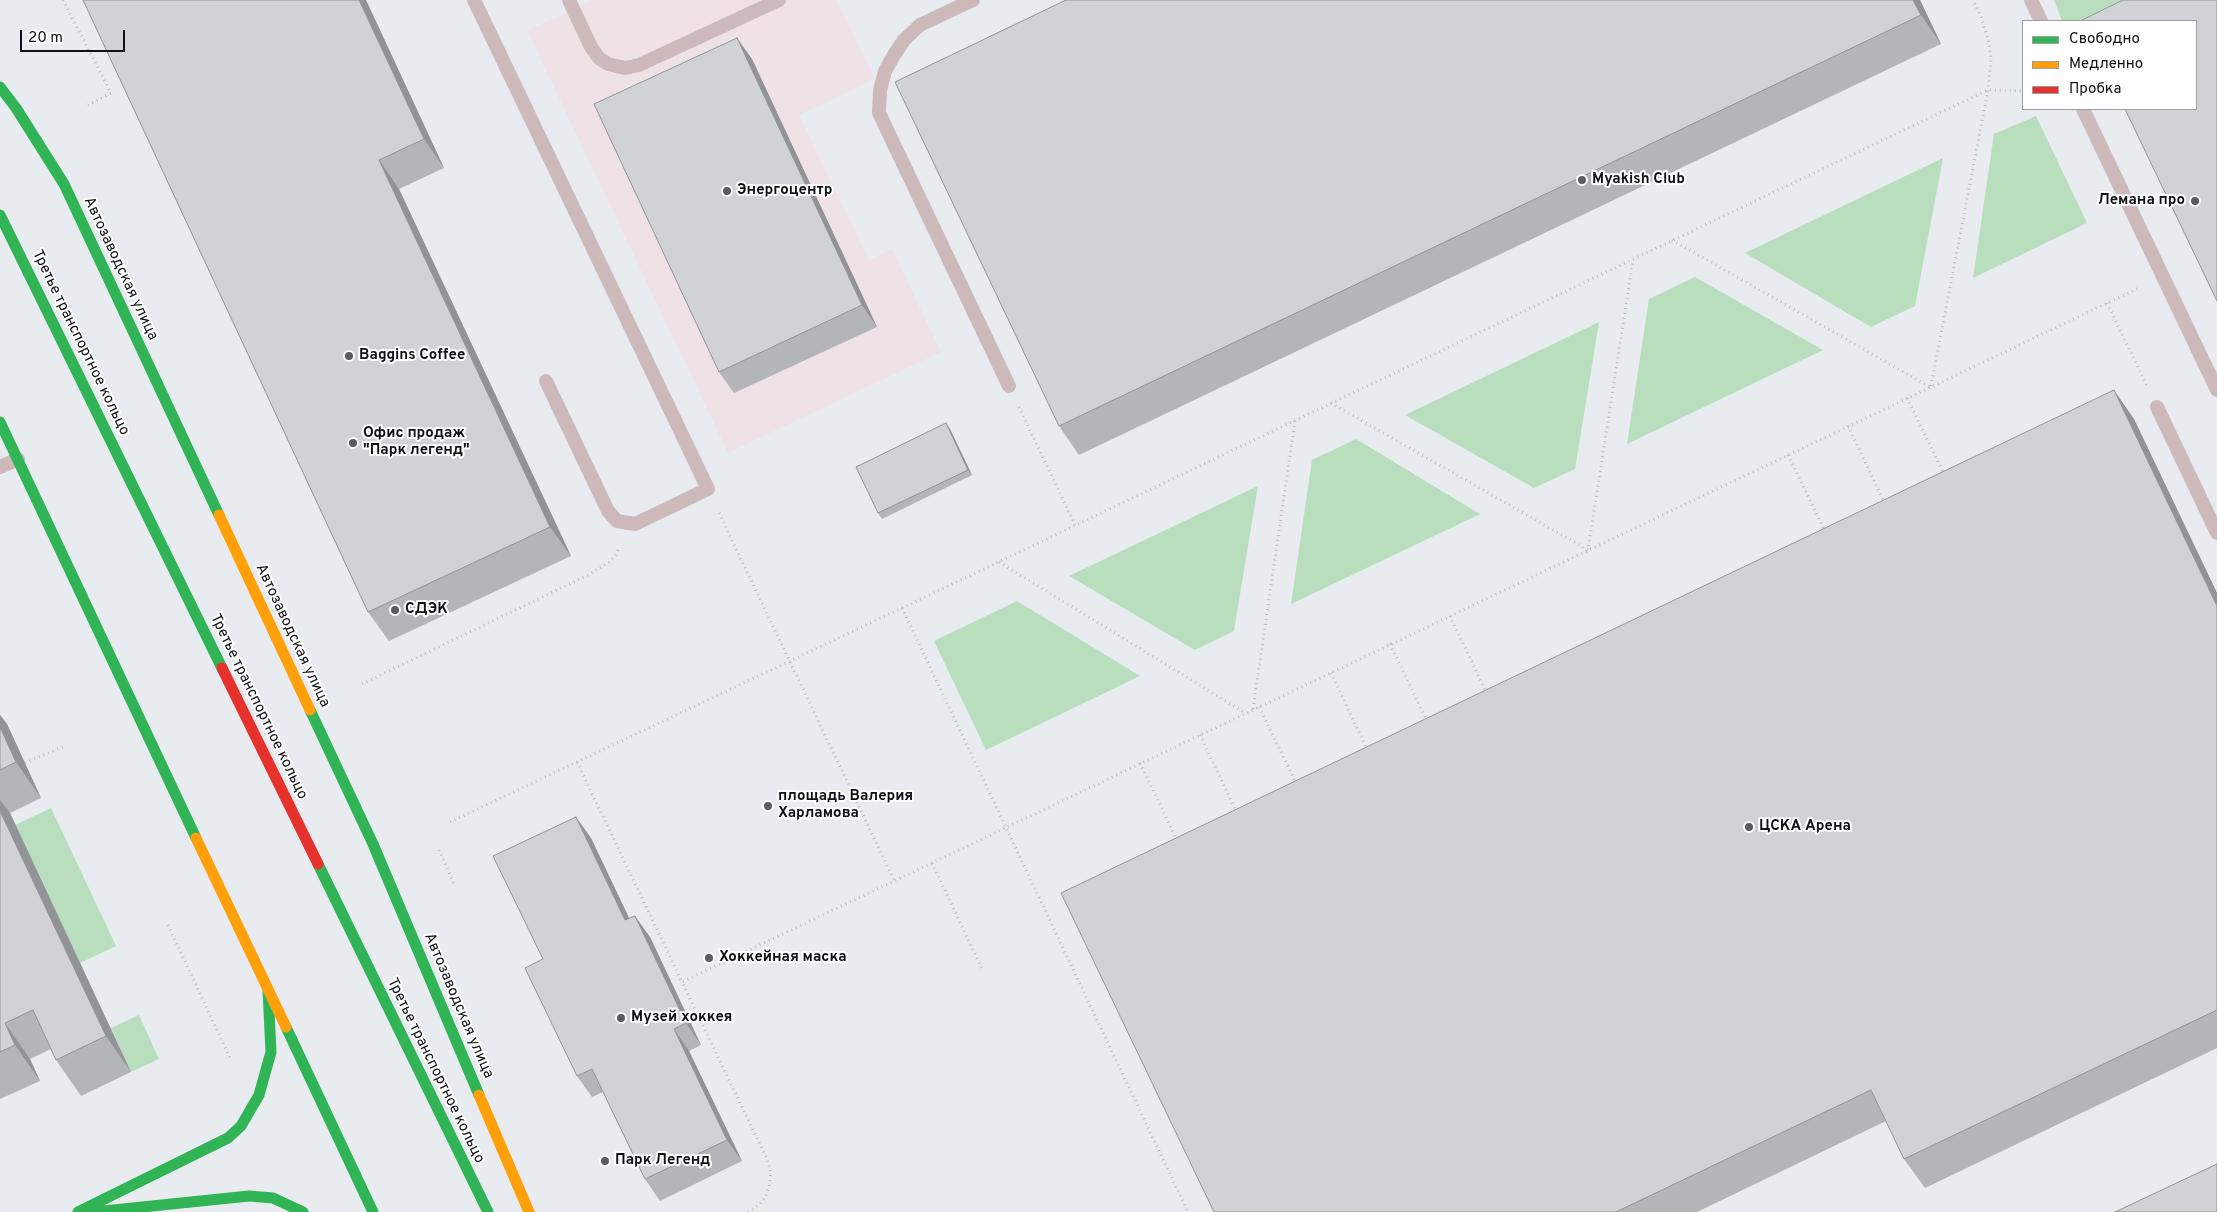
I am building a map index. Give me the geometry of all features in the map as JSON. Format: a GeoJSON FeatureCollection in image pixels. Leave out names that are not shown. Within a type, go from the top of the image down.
{"type":"FeatureCollection","features":[{"type":"Feature","properties":{"kind":"main road","name":"Автозаводская улица"},"geometry":{"type":"LineString","coordinates":[[0,87],[16,108],[64,184],[373,844],[529,1212]]}},
{"type":"Feature","properties":{"kind":"main road","name":"Третье транспортное кольцо"},"geometry":{"type":"LineString","coordinates":[[0,215],[488,1212]]}},
{"type":"Feature","properties":{"kind":"main road"},"geometry":{"type":"LineString","coordinates":[[0,422],[373,1212]]}},
{"type":"Feature","properties":{"kind":"main road"},"geometry":{"type":"LineString","coordinates":[[78,1212],[228,1138],[241,1126],[259,1095],[271,1052],[268,990]]}},
{"type":"Feature","properties":{"kind":"main road"},"geometry":{"type":"LineString","coordinates":[[90,1212],[249,1196],[273,1198],[303,1212]]}},
{"type":"Feature","properties":{"kind":"lane"},"geometry":{"type":"LineString","coordinates":[[474,0],[708,490],[635,524],[617,521],[608,511],[546,381]]}},
{"type":"Feature","properties":{"kind":"lane"},"geometry":{"type":"LineString","coordinates":[[569,0],[591,47],[599,58],[608,64],[625,68],[639,65],[779,0]]}},
{"type":"Feature","properties":{"kind":"lane"},"geometry":{"type":"LineString","coordinates":[[973,0],[920,25],[904,40],[885,71],[880,90],[879,113],[1009,386]]}},
{"type":"Feature","properties":{"kind":"lane"},"geometry":{"type":"LineString","coordinates":[[2030,0],[2040,20]]}},
{"type":"Feature","properties":{"kind":"lane"},"geometry":{"type":"LineString","coordinates":[[2083,110],[2217,390]]}},
{"type":"Feature","properties":{"kind":"lane"},"geometry":{"type":"LineString","coordinates":[[2157,406],[2217,533]]}},
{"type":"Feature","properties":{"kind":"lane"},"geometry":{"type":"LineString","coordinates":[[0,468],[18,459]]}},
{"type":"Feature","properties":{"kind":"path"},"geometry":{"type":"LineString","coordinates":[[63,0],[111,93],[88,105]]}},
{"type":"Feature","properties":{"kind":"path"},"geometry":{"type":"LineString","coordinates":[[1931,387],[1988,90],[1991,59],[1989,42],[1973,0]]}},
{"type":"Feature","properties":{"kind":"path"},"geometry":{"type":"LineString","coordinates":[[450,822],[1988,90],[2022,91]]}},
{"type":"Feature","properties":{"kind":"path"},"geometry":{"type":"LineString","coordinates":[[1672,240],[1931,387]]}},
{"type":"Feature","properties":{"kind":"path"},"geometry":{"type":"LineString","coordinates":[[1588,550],[1633,259]]}},
{"type":"Feature","properties":{"kind":"path"},"geometry":{"type":"LineString","coordinates":[[682,982],[2162,276]]}},
{"type":"Feature","properties":{"kind":"path"},"geometry":{"type":"LineString","coordinates":[[2107,303],[2157,406]]}},
{"type":"Feature","properties":{"kind":"path"},"geometry":{"type":"LineString","coordinates":[[1009,386],[1075,525]]}},
{"type":"Feature","properties":{"kind":"path"},"geometry":{"type":"LineString","coordinates":[[1908,398],[1945,477]]}},
{"type":"Feature","properties":{"kind":"path"},"geometry":{"type":"LineString","coordinates":[[1331,403],[1588,550]]}},
{"type":"Feature","properties":{"kind":"path"},"geometry":{"type":"LineString","coordinates":[[1253,709],[1295,420]]}},
{"type":"Feature","properties":{"kind":"path"},"geometry":{"type":"LineString","coordinates":[[1848,426],[1886,505]]}},
{"type":"Feature","properties":{"kind":"path"},"geometry":{"type":"LineString","coordinates":[[1788,455],[1826,534]]}},
{"type":"Feature","properties":{"kind":"path"},"geometry":{"type":"LineString","coordinates":[[708,490],[894,880]]}},
{"type":"Feature","properties":{"kind":"path"},"geometry":{"type":"LineString","coordinates":[[362,684],[601,568],[617,554],[626,524]]}},
{"type":"Feature","properties":{"kind":"path"},"geometry":{"type":"LineString","coordinates":[[999,562],[1246,713]]}},
{"type":"Feature","properties":{"kind":"path"},"geometry":{"type":"LineString","coordinates":[[902,608],[1188,1212]]}},
{"type":"Feature","properties":{"kind":"path"},"geometry":{"type":"LineString","coordinates":[[1450,616],[1488,695]]}},
{"type":"Feature","properties":{"kind":"path"},"geometry":{"type":"LineString","coordinates":[[1390,644],[1428,724]]}},
{"type":"Feature","properties":{"kind":"path"},"geometry":{"type":"LineString","coordinates":[[1331,672],[1369,752]]}},
{"type":"Feature","properties":{"kind":"path"},"geometry":{"type":"LineString","coordinates":[[1259,707],[1297,786]]}},
{"type":"Feature","properties":{"kind":"path"},"geometry":{"type":"LineString","coordinates":[[1200,735],[1238,814]]}},
{"type":"Feature","properties":{"kind":"path"},"geometry":{"type":"LineString","coordinates":[[25,763],[65,746]]}},
{"type":"Feature","properties":{"kind":"path"},"geometry":{"type":"LineString","coordinates":[[577,762],[771,1172],[766,1196],[760,1204],[748,1212]]}},
{"type":"Feature","properties":{"kind":"path"},"geometry":{"type":"LineString","coordinates":[[1140,763],[1178,843]]}},
{"type":"Feature","properties":{"kind":"path"},"geometry":{"type":"LineString","coordinates":[[439,850],[454,884]]}},
{"type":"Feature","properties":{"kind":"path"},"geometry":{"type":"LineString","coordinates":[[932,863],[983,971]]}},
{"type":"Feature","properties":{"kind":"path"},"geometry":{"type":"LineString","coordinates":[[168,925],[231,1060]]}},
{"type":"Feature","properties":{"kind":"shaded area"},"geometry":{"type":"Polygon","coordinates":[[[592,0],[837,0],[875,79],[799,115],[869,260],[892,249],[941,352],[728,453],[527,31],[592,0]]]}},
{"type":"Feature","properties":{"kind":"green space"},"geometry":{"type":"Polygon","coordinates":[[[2054,0],[2170,0],[2128,20],[2062,20],[2054,0]]]}},
{"type":"Feature","properties":{"kind":"green space"},"geometry":{"type":"Polygon","coordinates":[[[2036,116],[2087,223],[1973,278],[1994,134],[2036,116]]]}},
{"type":"Feature","properties":{"kind":"green space"},"geometry":{"type":"Polygon","coordinates":[[[1943,158],[1915,306],[1871,327],[1745,253],[1943,158]]]}},
{"type":"Feature","properties":{"kind":"green space"},"geometry":{"type":"Polygon","coordinates":[[[1695,277],[1823,350],[1627,444],[1649,299],[1695,277]]]}},
{"type":"Feature","properties":{"kind":"green space"},"geometry":{"type":"Polygon","coordinates":[[[1599,322],[1575,469],[1534,488],[1405,415],[1599,322]]]}},
{"type":"Feature","properties":{"kind":"green space"},"geometry":{"type":"Polygon","coordinates":[[[1356,439],[1480,514],[1291,604],[1312,460],[1356,439]]]}},
{"type":"Feature","properties":{"kind":"green space"},"geometry":{"type":"Polygon","coordinates":[[[1258,486],[1234,631],[1195,650],[1069,576],[1258,486]]]}},
{"type":"Feature","properties":{"kind":"green space"},"geometry":{"type":"Polygon","coordinates":[[[1017,601],[1140,676],[986,750],[934,641],[1017,601]]]}},
{"type":"Feature","properties":{"kind":"green space"},"geometry":{"type":"Polygon","coordinates":[[[51,808],[116,946],[80,963],[15,825],[51,808]]]}},
{"type":"Feature","properties":{"kind":"green space"},"geometry":{"type":"Polygon","coordinates":[[[139,1015],[159,1059],[131,1072],[111,1028],[139,1015]]]}},
{"type":"Feature","properties":{"kind":"building"},"geometry":{"type":"Polygon","coordinates":[[[83,0],[359,0],[424,139],[379,160],[550,527],[368,612],[83,0]]]}},
{"type":"Feature","properties":{"kind":"building"},"geometry":{"type":"Polygon","coordinates":[[[1066,0],[1913,0],[1921,15],[1059,426],[895,82],[1066,0]]]}},
{"type":"Feature","properties":{"kind":"building","name":"Лемана про"},"geometry":{"type":"Polygon","coordinates":[[[2123,0],[2217,0],[2217,301],[2125,110],[2197,110],[2197,20],[2082,20],[2123,0]]]}},
{"type":"Feature","properties":{"kind":"building","name":"Энергоцентр"},"geometry":{"type":"Polygon","coordinates":[[[737,38],[862,305],[719,372],[594,104],[737,38]]]}},
{"type":"Feature","properties":{"kind":"building","name":"ЦСКА Арена"},"geometry":{"type":"Polygon","coordinates":[[[2114,390],[2217,606],[2217,1010],[1904,1159],[1871,1090],[1616,1212],[1214,1212],[1061,893],[2114,390]]]}},
{"type":"Feature","properties":{"kind":"building"},"geometry":{"type":"Polygon","coordinates":[[[946,423],[968,470],[878,513],[856,467],[946,423]]]}},
{"type":"Feature","properties":{"kind":"building"},"geometry":{"type":"Polygon","coordinates":[[[0,727],[16,762],[0,770],[0,727]]]}},
{"type":"Feature","properties":{"kind":"building"},"geometry":{"type":"Polygon","coordinates":[[[0,811],[106,1036],[56,1060],[33,1010],[5,1023],[15,1045],[0,1052],[0,811]]]}},
{"type":"Feature","properties":{"kind":"building","name":"Музей хоккея"},"geometry":{"type":"Polygon","coordinates":[[[576,817],[625,920],[635,916],[686,1023],[674,1029],[727,1140],[645,1179],[592,1069],[577,1076],[525,968],[543,959],[493,856],[576,817]]]}},
{"type":"Feature","properties":{"kind":"building"},"geometry":{"type":"Polygon","coordinates":[[[2217,1164],[2217,1212],[2115,1212],[2217,1164]]]}},
{"type":"Feature","properties":{"kind":"traffic: fast"},"geometry":{"type":"LineString","coordinates":[[0,87],[16,108],[64,184],[219,515]]}},
{"type":"Feature","properties":{"kind":"traffic: fast"},"geometry":{"type":"LineString","coordinates":[[0,215],[222,668]]}},
{"type":"Feature","properties":{"kind":"traffic: fast"},"geometry":{"type":"LineString","coordinates":[[0,422],[196,838]]}},
{"type":"Feature","properties":{"kind":"traffic: fast"},"geometry":{"type":"LineString","coordinates":[[310,710],[373,844],[479,1095]]}},
{"type":"Feature","properties":{"kind":"traffic: fast"},"geometry":{"type":"LineString","coordinates":[[318,864],[488,1212]]}},
{"type":"Feature","properties":{"kind":"traffic: fast"},"geometry":{"type":"LineString","coordinates":[[78,1212],[228,1138],[241,1126],[259,1095],[271,1052],[268,990]]}},
{"type":"Feature","properties":{"kind":"traffic: fast"},"geometry":{"type":"LineString","coordinates":[[286,1027],[373,1212]]}},
{"type":"Feature","properties":{"kind":"traffic: fast"},"geometry":{"type":"LineString","coordinates":[[94,1212],[249,1196],[273,1198],[303,1212]]}},
{"type":"Feature","properties":{"kind":"traffic: slow"},"geometry":{"type":"LineString","coordinates":[[219,515],[310,710]]}},
{"type":"Feature","properties":{"kind":"traffic: slow"},"geometry":{"type":"LineString","coordinates":[[196,838],[286,1027]]}},
{"type":"Feature","properties":{"kind":"traffic: slow"},"geometry":{"type":"LineString","coordinates":[[479,1095],[529,1212]]}},
{"type":"Feature","properties":{"kind":"traffic: jam"},"geometry":{"type":"LineString","coordinates":[[222,668],[318,864]]}},
{"type":"Feature","properties":{"kind":"place","name":"Myakish Club"},"geometry":{"type":"Point","coordinates":[1582,180]}},
{"type":"Feature","properties":{"kind":"place","name":"Энергоцентр"},"geometry":{"type":"Point","coordinates":[727,191]}},
{"type":"Feature","properties":{"kind":"place","name":"Лемана про"},"geometry":{"type":"Point","coordinates":[2195,201]}},
{"type":"Feature","properties":{"kind":"place","name":"Baggins Coffee"},"geometry":{"type":"Point","coordinates":[349,356]}},
{"type":"Feature","properties":{"kind":"place","name":"Офис продаж \"Парк легенд\""},"geometry":{"type":"Point","coordinates":[353,443]}},
{"type":"Feature","properties":{"kind":"place","name":"СДЭК"},"geometry":{"type":"Point","coordinates":[395,610]}},
{"type":"Feature","properties":{"kind":"place","name":"площадь Валерия Харламова"},"geometry":{"type":"Point","coordinates":[768,806]}},
{"type":"Feature","properties":{"kind":"place","name":"ЦСКА Арена"},"geometry":{"type":"Point","coordinates":[1749,827]}},
{"type":"Feature","properties":{"kind":"place","name":"Хоккейная маска"},"geometry":{"type":"Point","coordinates":[709,958]}},
{"type":"Feature","properties":{"kind":"place","name":"Музей хоккея"},"geometry":{"type":"Point","coordinates":[621,1018]}},
{"type":"Feature","properties":{"kind":"place","name":"Парк Легенд"},"geometry":{"type":"Point","coordinates":[605,1161]}}]}
